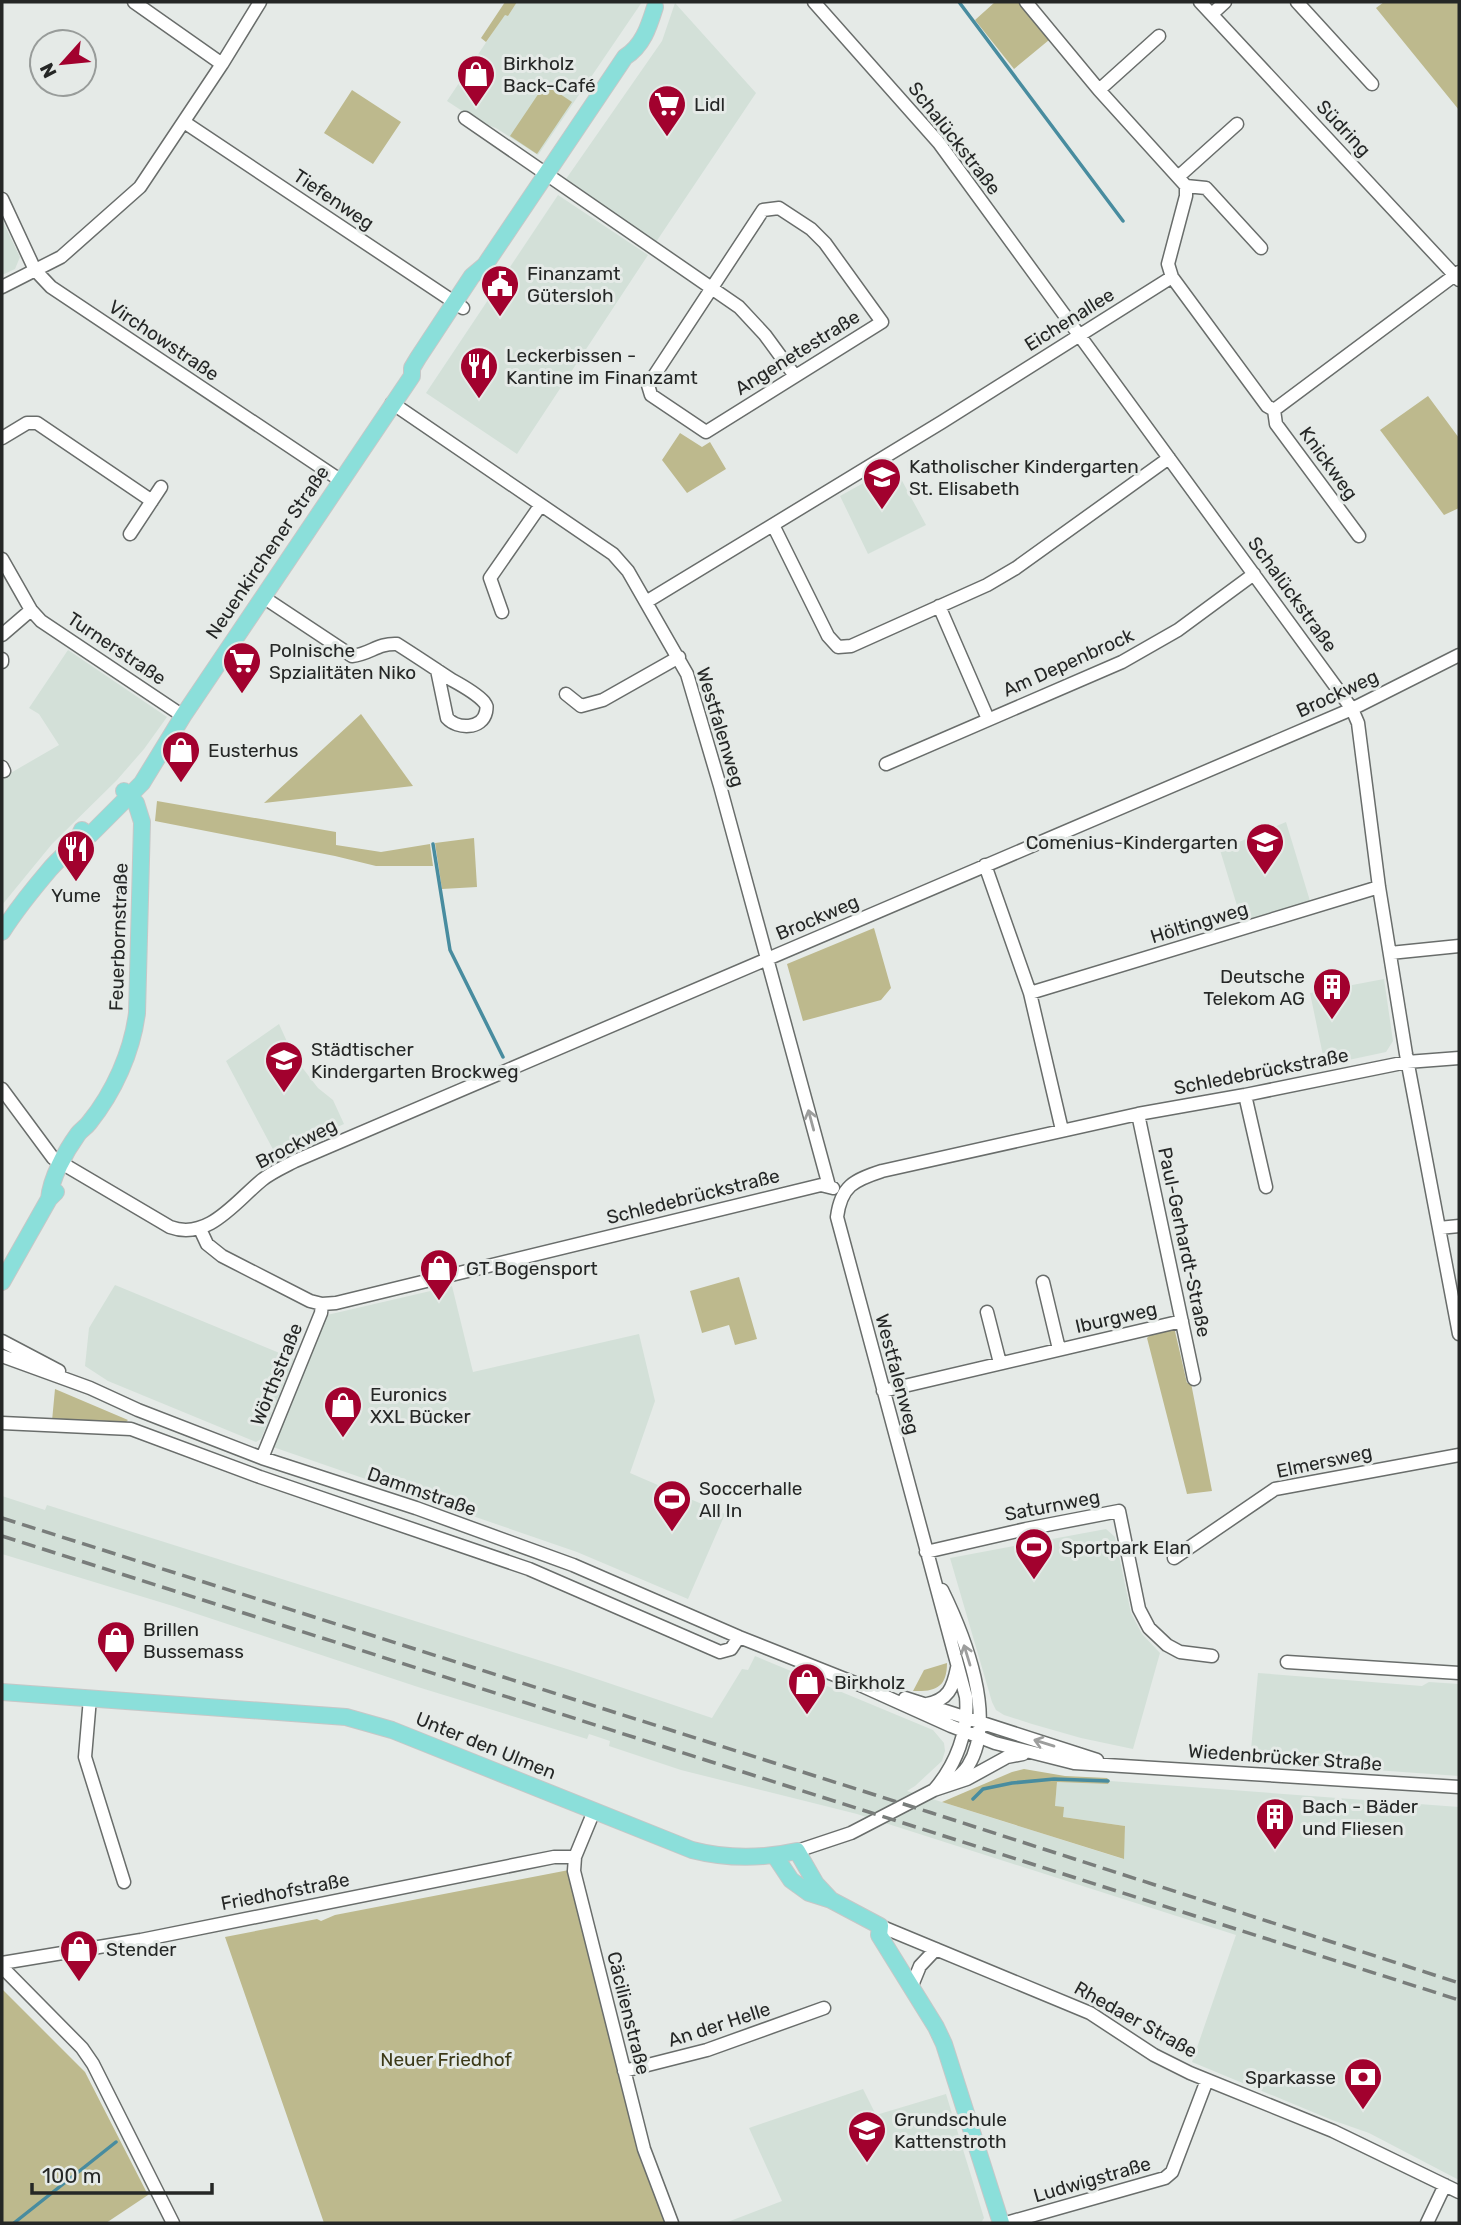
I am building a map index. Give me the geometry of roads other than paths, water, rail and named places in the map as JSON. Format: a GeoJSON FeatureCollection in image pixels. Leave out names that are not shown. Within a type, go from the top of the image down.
{"type":"FeatureCollection","features":[{"type":"Feature","properties":{"kind":"main road","name":"Neuenkirchener Straße"},"geometry":{"type":"LineString","coordinates":[[2,932],[17,908],[50,869],[79,839],[90,835],[126,793],[142,783],[183,716],[412,376],[412,368],[418,358],[459,305],[472,276],[485,265],[625,57],[633,35],[657,4]]}},
{"type":"Feature","properties":{"kind":"main road","name":"Feuerbornstraße"},"geometry":{"type":"LineString","coordinates":[[2,1282],[49,1199],[53,1180],[65,1166],[79,1132],[88,1124],[109,1093],[128,1055],[137,1013],[142,822],[136,803],[126,793]]}},
{"type":"Feature","properties":{"kind":"main road","name":"Unter den Ulmen"},"geometry":{"type":"LineString","coordinates":[[2,1692],[346,1717],[392,1730],[680,1845],[712,1855],[775,1856],[797,1851]]}},
{"type":"Feature","properties":{"kind":"main road","name":"Rhedaer Straße"},"geometry":{"type":"LineString","coordinates":[[797,1851],[816,1884],[831,1900]]}},
{"type":"Feature","properties":{"kind":"main road","name":"Rhedaer Straße"},"geometry":{"type":"LineString","coordinates":[[775,1856],[791,1880],[809,1893],[831,1900],[880,1926]]}},
{"type":"Feature","properties":{"kind":"main road"},"geometry":{"type":"LineString","coordinates":[[880,1926],[879,1935],[944,2044],[1004,2223]]}},
{"type":"Feature","properties":{"kind":"street"},"geometry":{"type":"LineString","coordinates":[[134,2],[222,64]]}},
{"type":"Feature","properties":{"kind":"street"},"geometry":{"type":"LineString","coordinates":[[2,287],[61,257],[139,187],[222,64],[260,2]]}},
{"type":"Feature","properties":{"kind":"street","name":"Schalückstraße"},"geometry":{"type":"LineString","coordinates":[[814,2],[939,143],[1352,709],[1358,723],[1379,887],[1407,1062],[1459,1334]]}},
{"type":"Feature","properties":{"kind":"street"},"geometry":{"type":"LineString","coordinates":[[1026,2],[1099,90],[1182,182],[1186,197],[1168,264],[1172,277],[1267,406],[1275,410],[1458,276]]}},
{"type":"Feature","properties":{"kind":"street","name":"Südring"},"geometry":{"type":"LineString","coordinates":[[1200,2],[1458,276]]}},
{"type":"Feature","properties":{"kind":"street"},"geometry":{"type":"LineString","coordinates":[[1212,14],[1225,2]]}},
{"type":"Feature","properties":{"kind":"street"},"geometry":{"type":"LineString","coordinates":[[1297,2],[1373,84]]}},
{"type":"Feature","properties":{"kind":"street"},"geometry":{"type":"LineString","coordinates":[[1099,90],[1158,36]]}},
{"type":"Feature","properties":{"kind":"street"},"geometry":{"type":"LineString","coordinates":[[465,118],[739,307],[765,335],[795,376]]}},
{"type":"Feature","properties":{"kind":"street","name":"Tiefenweg"},"geometry":{"type":"LineString","coordinates":[[184,122],[459,305]]}},
{"type":"Feature","properties":{"kind":"street"},"geometry":{"type":"LineString","coordinates":[[1182,182],[1237,124]]}},
{"type":"Feature","properties":{"kind":"street"},"geometry":{"type":"LineString","coordinates":[[1182,182],[1206,188],[1261,248]]}},
{"type":"Feature","properties":{"kind":"street","name":"Virchowstraße"},"geometry":{"type":"LineString","coordinates":[[2,199],[35,270],[51,287],[340,480]]}},
{"type":"Feature","properties":{"kind":"street","name":"Angenetestraße"},"geometry":{"type":"LineString","coordinates":[[779,208],[811,229],[825,243],[882,322],[706,432],[651,395],[648,385],[712,289],[763,211],[779,208]]}},
{"type":"Feature","properties":{"kind":"street","name":"Eichenallee"},"geometry":{"type":"LineString","coordinates":[[646,602],[1172,277]]}},
{"type":"Feature","properties":{"kind":"street","name":"Westfalenweg"},"geometry":{"type":"LineString","coordinates":[[392,403],[613,554],[628,571],[678,657],[687,674],[718,778],[829,1186]]}},
{"type":"Feature","properties":{"kind":"street","name":"Knickweg"},"geometry":{"type":"LineString","coordinates":[[1275,410],[1276,424],[1359,536]]}},
{"type":"Feature","properties":{"kind":"street"},"geometry":{"type":"LineString","coordinates":[[2,438],[27,423],[37,423],[152,501]]}},
{"type":"Feature","properties":{"kind":"street"},"geometry":{"type":"LineString","coordinates":[[774,525],[828,636],[838,646],[851,646],[1016,568],[1169,458]]}},
{"type":"Feature","properties":{"kind":"street"},"geometry":{"type":"LineString","coordinates":[[130,534],[162,487]]}},
{"type":"Feature","properties":{"kind":"street"},"geometry":{"type":"LineString","coordinates":[[502,612],[490,578],[540,506]]}},
{"type":"Feature","properties":{"kind":"street","name":"Turnerstraße"},"geometry":{"type":"LineString","coordinates":[[2,559],[31,610],[41,621],[183,716]]}},
{"type":"Feature","properties":{"kind":"street","name":"Am Depenbrock"},"geometry":{"type":"LineString","coordinates":[[886,764],[1122,662],[1178,630],[1254,574]]}},
{"type":"Feature","properties":{"kind":"street"},"geometry":{"type":"LineString","coordinates":[[263,597],[352,656],[385,643],[397,644],[437,670],[482,700],[486,706],[485,716],[478,724],[459,727],[447,718],[437,670]]}},
{"type":"Feature","properties":{"kind":"street"},"geometry":{"type":"LineString","coordinates":[[939,606],[988,719]]}},
{"type":"Feature","properties":{"kind":"street"},"geometry":{"type":"LineString","coordinates":[[2,635],[31,610]]}},
{"type":"Feature","properties":{"kind":"street","name":"Brockweg"},"geometry":{"type":"LineString","coordinates":[[200,1229],[217,1219],[263,1180],[295,1161],[1352,709],[1459,655]]}},
{"type":"Feature","properties":{"kind":"street"},"geometry":{"type":"LineString","coordinates":[[566,694],[581,706],[603,700],[678,657]]}},
{"type":"Feature","properties":{"kind":"street"},"geometry":{"type":"LineString","coordinates":[[985,865],[1030,993],[1062,1130]]}},
{"type":"Feature","properties":{"kind":"street","name":"Höltingweg"},"geometry":{"type":"LineString","coordinates":[[1030,993],[1379,887]]}},
{"type":"Feature","properties":{"kind":"street"},"geometry":{"type":"LineString","coordinates":[[1390,953],[1459,946]]}},
{"type":"Feature","properties":{"kind":"street","name":"Schledebrückstraße"},"geometry":{"type":"LineString","coordinates":[[842,1194],[864,1177],[882,1171],[1062,1130],[1407,1062],[1459,1058]]}},
{"type":"Feature","properties":{"kind":"street"},"geometry":{"type":"LineString","coordinates":[[2,1089],[54,1158],[65,1166],[170,1227],[189,1231],[200,1229],[207,1244],[222,1256],[310,1301],[322,1304]]}},
{"type":"Feature","properties":{"kind":"street"},"geometry":{"type":"LineString","coordinates":[[1245,1095],[1266,1187]]}},
{"type":"Feature","properties":{"kind":"street","name":"Paul-Gerhardt-Straße"},"geometry":{"type":"LineString","coordinates":[[1138,1114],[1194,1378]]}},
{"type":"Feature","properties":{"kind":"street","name":"Schledebrückstraße"},"geometry":{"type":"LineString","coordinates":[[322,1304],[336,1303],[821,1185],[829,1186]]}},
{"type":"Feature","properties":{"kind":"street"},"geometry":{"type":"LineString","coordinates":[[829,1186],[842,1194]]}},
{"type":"Feature","properties":{"kind":"street","name":"Westfalenweg"},"geometry":{"type":"LineString","coordinates":[[842,1194],[837,1217],[957,1668],[978,1737]]}},
{"type":"Feature","properties":{"kind":"street"},"geometry":{"type":"LineString","coordinates":[[1439,1228],[1459,1226]]}},
{"type":"Feature","properties":{"kind":"street","name":"Iburgweg"},"geometry":{"type":"LineString","coordinates":[[1043,1282],[1059,1349]]}},
{"type":"Feature","properties":{"kind":"street","name":"Wörthstraße"},"geometry":{"type":"LineString","coordinates":[[262,1458],[321,1313],[322,1304]]}},
{"type":"Feature","properties":{"kind":"street"},"geometry":{"type":"LineString","coordinates":[[987,1312],[1000,1363]]}},
{"type":"Feature","properties":{"kind":"street","name":"Iburgweg"},"geometry":{"type":"LineString","coordinates":[[883,1391],[1182,1321]]}},
{"type":"Feature","properties":{"kind":"street","name":"Dammstraße"},"geometry":{"type":"LineString","coordinates":[[2,1341],[138,1410],[262,1458],[415,1508],[573,1565],[739,1637],[864,1686],[964,1732]]}},
{"type":"Feature","properties":{"kind":"street","name":"Dammstraße"},"geometry":{"type":"LineString","coordinates":[[2,1356],[90,1388]]}},
{"type":"Feature","properties":{"kind":"street"},"geometry":{"type":"LineString","coordinates":[[2,1423],[131,1429],[138,1410]]}},
{"type":"Feature","properties":{"kind":"street","name":"Dammstraße"},"geometry":{"type":"LineString","coordinates":[[131,1429],[272,1482],[530,1569],[720,1652],[731,1649],[739,1637]]}},
{"type":"Feature","properties":{"kind":"street","name":"Elmersweg"},"geometry":{"type":"LineString","coordinates":[[1174,1558],[1275,1489],[1459,1455]]}},
{"type":"Feature","properties":{"kind":"street","name":"Saturnweg"},"geometry":{"type":"LineString","coordinates":[[928,1559],[1026,1529],[1119,1511],[1139,1609],[1149,1629],[1167,1645],[1180,1652],[1212,1657]]}},
{"type":"Feature","properties":{"kind":"street","name":"Westfalenweg"},"geometry":{"type":"LineString","coordinates":[[928,1559],[956,1618],[979,1699],[973,1719],[964,1732]]}},
{"type":"Feature","properties":{"kind":"street"},"geometry":{"type":"LineString","coordinates":[[1287,1662],[1459,1673]]}},
{"type":"Feature","properties":{"kind":"street"},"geometry":{"type":"LineString","coordinates":[[926,1704],[946,1696],[952,1689],[957,1668]]}},
{"type":"Feature","properties":{"kind":"street","name":"Dammstraße"},"geometry":{"type":"LineString","coordinates":[[864,1686],[973,1719]]}},
{"type":"Feature","properties":{"kind":"street"},"geometry":{"type":"LineString","coordinates":[[90,1698],[85,1757],[124,1882]]}},
{"type":"Feature","properties":{"kind":"street","name":"Wiedenbrücker Straße"},"geometry":{"type":"LineString","coordinates":[[973,1719],[1108,1764]]}},
{"type":"Feature","properties":{"kind":"street"},"geometry":{"type":"LineString","coordinates":[[934,1790],[947,1776],[964,1732]]}},
{"type":"Feature","properties":{"kind":"street","name":"Wiedenbrücker Straße"},"geometry":{"type":"LineString","coordinates":[[964,1732],[1030,1753],[1074,1763],[1459,1787]]}},
{"type":"Feature","properties":{"kind":"street","name":"Unter den Ulmen"},"geometry":{"type":"LineString","coordinates":[[950,1784],[968,1767],[978,1737]]}},
{"type":"Feature","properties":{"kind":"street","name":"Unter den Ulmen"},"geometry":{"type":"LineString","coordinates":[[797,1851],[851,1832],[934,1790],[967,1779],[1007,1757],[1030,1753]]}},
{"type":"Feature","properties":{"kind":"street","name":"Cäcilienstraße"},"geometry":{"type":"LineString","coordinates":[[594,1811],[575,1857],[574,1871],[645,2149],[672,2223]]}},
{"type":"Feature","properties":{"kind":"street","name":"Friedhofstraße"},"geometry":{"type":"LineString","coordinates":[[2,1965],[141,1940],[554,1857],[575,1857]]}},
{"type":"Feature","properties":{"kind":"street","name":"Rhedaer Straße"},"geometry":{"type":"LineString","coordinates":[[880,1926],[1090,2013],[1154,2055],[1207,2080],[1333,2131],[1459,2192]]}},
{"type":"Feature","properties":{"kind":"street"},"geometry":{"type":"LineString","coordinates":[[911,1988],[920,1966],[936,1949]]}},
{"type":"Feature","properties":{"kind":"street"},"geometry":{"type":"LineString","coordinates":[[2,1965],[82,2048],[93,2064],[173,2223]]}},
{"type":"Feature","properties":{"kind":"street","name":"An der Helle"},"geometry":{"type":"LineString","coordinates":[[624,2071],[707,2050],[824,2008]]}},
{"type":"Feature","properties":{"kind":"street","name":"Ludwigstraße"},"geometry":{"type":"LineString","coordinates":[[1004,2223],[1165,2178],[1172,2172],[1207,2080]]}},
{"type":"Feature","properties":{"kind":"street"},"geometry":{"type":"LineString","coordinates":[[1427,2223],[1445,2185]]}},
{"type":"Feature","properties":{"kind":"waterway"},"geometry":{"type":"LineString","coordinates":[[959,2],[1123,221]]}},
{"type":"Feature","properties":{"kind":"waterway"},"geometry":{"type":"LineString","coordinates":[[433,844],[450,950],[503,1057]]}},
{"type":"Feature","properties":{"kind":"waterway"},"geometry":{"type":"LineString","coordinates":[[973,1799],[983,1789],[1012,1783],[1054,1779],[1108,1781]]}},
{"type":"Feature","properties":{"kind":"waterway"},"geometry":{"type":"LineString","coordinates":[[14,2223],[116,2142]]}},
{"type":"Feature","properties":{"kind":"railway"},"geometry":{"type":"LineString","coordinates":[[2,1518],[1459,1983]]}},
{"type":"Feature","properties":{"kind":"railway"},"geometry":{"type":"LineString","coordinates":[[2,1536],[1459,2000]]}},
{"type":"Feature","properties":{"kind":"place","name":"Birkholz Back-Café"},"geometry":{"type":"Point","coordinates":[476,108]}},
{"type":"Feature","properties":{"kind":"place","name":"Lidl"},"geometry":{"type":"Point","coordinates":[667,138]}},
{"type":"Feature","properties":{"kind":"place","name":"Finanzamt Gütersloh"},"geometry":{"type":"Point","coordinates":[500,318]}},
{"type":"Feature","properties":{"kind":"place","name":"Leckerbissen - Kantine im Finanzamt"},"geometry":{"type":"Point","coordinates":[479,400]}},
{"type":"Feature","properties":{"kind":"place","name":"Katholischer Kindergarten St. Elisabeth"},"geometry":{"type":"Point","coordinates":[882,511]}},
{"type":"Feature","properties":{"kind":"place","name":"Polnische Spzialitäten Niko"},"geometry":{"type":"Point","coordinates":[242,695]}},
{"type":"Feature","properties":{"kind":"place","name":"Eusterhus"},"geometry":{"type":"Point","coordinates":[181,784]}},
{"type":"Feature","properties":{"kind":"place","name":"Comenius-Kindergarten"},"geometry":{"type":"Point","coordinates":[1265,876]}},
{"type":"Feature","properties":{"kind":"place","name":"Yume"},"geometry":{"type":"Point","coordinates":[76,883]}},
{"type":"Feature","properties":{"kind":"place","name":"Deutsche Telekom AG"},"geometry":{"type":"Point","coordinates":[1332,1021]}},
{"type":"Feature","properties":{"kind":"place","name":"Städtischer Kindergarten Brockweg"},"geometry":{"type":"Point","coordinates":[284,1094]}},
{"type":"Feature","properties":{"kind":"place","name":"GT Bogensport"},"geometry":{"type":"Point","coordinates":[439,1302]}},
{"type":"Feature","properties":{"kind":"place","name":"Euronics XXL Bücker"},"geometry":{"type":"Point","coordinates":[343,1439]}},
{"type":"Feature","properties":{"kind":"place","name":"Soccerhalle All In"},"geometry":{"type":"Point","coordinates":[672,1533]}},
{"type":"Feature","properties":{"kind":"place","name":"Sportpark Elan"},"geometry":{"type":"Point","coordinates":[1034,1581]}},
{"type":"Feature","properties":{"kind":"place","name":"Brillen Bussemass"},"geometry":{"type":"Point","coordinates":[116,1674]}},
{"type":"Feature","properties":{"kind":"place","name":"Birkholz"},"geometry":{"type":"Point","coordinates":[807,1716]}},
{"type":"Feature","properties":{"kind":"place","name":"Bach - Bäder und Fliesen"},"geometry":{"type":"Point","coordinates":[1275,1851]}},
{"type":"Feature","properties":{"kind":"place","name":"Stender"},"geometry":{"type":"Point","coordinates":[79,1983]}},
{"type":"Feature","properties":{"kind":"place","name":"Sparkasse"},"geometry":{"type":"Point","coordinates":[1363,2111]}},
{"type":"Feature","properties":{"kind":"place","name":"Grundschule Kattenstroth"},"geometry":{"type":"Point","coordinates":[867,2164]}},
{"type":"Feature","properties":{"kind":"park label","name":"Neuer Friedhof"},"geometry":{"type":"Point","coordinates":[446,2059]}}]}
